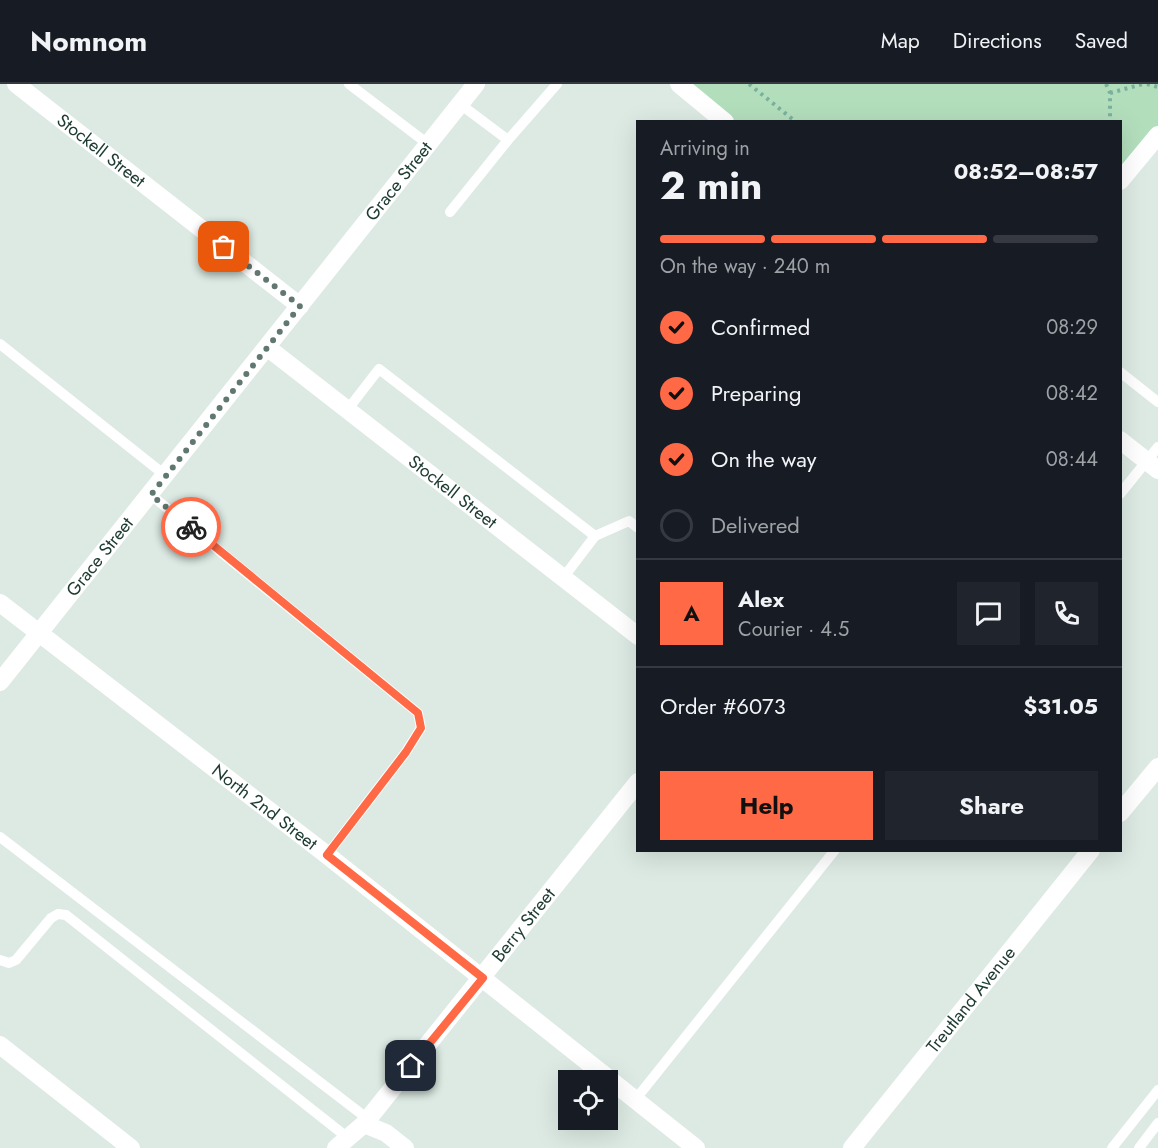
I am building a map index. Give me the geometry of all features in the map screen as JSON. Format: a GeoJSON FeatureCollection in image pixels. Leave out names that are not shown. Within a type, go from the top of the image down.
{"type":"FeatureCollection","features":[{"type":"Feature","properties":{"kind":"street","name":"Stockell Street"},"geometry":{"type":"LineString","coordinates":[[16,84],[300,306]]}},
{"type":"Feature","properties":{"kind":"street","name":"Grace Street"},"geometry":{"type":"LineString","coordinates":[[0,682],[476,84]]}},
{"type":"Feature","properties":{"kind":"street"},"geometry":{"type":"LineString","coordinates":[[679,84],[723,120]]}},
{"type":"Feature","properties":{"kind":"street"},"geometry":{"type":"LineString","coordinates":[[1122,179],[1156,141]]}},
{"type":"Feature","properties":{"kind":"street","name":"Stockell Street"},"geometry":{"type":"LineString","coordinates":[[268,348],[636,634]]}},
{"type":"Feature","properties":{"kind":"street"},"geometry":{"type":"LineString","coordinates":[[1122,441],[1154,459]]}},
{"type":"Feature","properties":{"kind":"street","name":"North 2nd Street"},"geometry":{"type":"LineString","coordinates":[[0,603],[327,855],[696,1148]]}},
{"type":"Feature","properties":{"kind":"street"},"geometry":{"type":"LineString","coordinates":[[1122,811],[1158,767]]}},
{"type":"Feature","properties":{"kind":"street","name":"Berry Street"},"geometry":{"type":"LineString","coordinates":[[342,1143],[366,1121],[636,785]]}},
{"type":"Feature","properties":{"kind":"street","name":"Treutland Avenue"},"geometry":{"type":"LineString","coordinates":[[852,1148],[1089,852]]}},
{"type":"Feature","properties":{"kind":"street"},"geometry":{"type":"LineString","coordinates":[[0,1045],[130,1148]]}},
{"type":"Feature","properties":{"kind":"street"},"geometry":{"type":"LineString","coordinates":[[366,1121],[405,1148]]}},
{"type":"Feature","properties":{"kind":"lane"},"geometry":{"type":"LineString","coordinates":[[349,84],[428,144]]}},
{"type":"Feature","properties":{"kind":"lane"},"geometry":{"type":"LineString","coordinates":[[450,212],[557,84]]}},
{"type":"Feature","properties":{"kind":"lane"},"geometry":{"type":"LineString","coordinates":[[460,104],[508,140]]}},
{"type":"Feature","properties":{"kind":"lane"},"geometry":{"type":"LineString","coordinates":[[0,344],[166,476]]}},
{"type":"Feature","properties":{"kind":"lane"},"geometry":{"type":"LineString","coordinates":[[348,409],[379,369],[595,536]]}},
{"type":"Feature","properties":{"kind":"lane"},"geometry":{"type":"LineString","coordinates":[[1122,374],[1158,402]]}},
{"type":"Feature","properties":{"kind":"lane"},"geometry":{"type":"LineString","coordinates":[[1122,492],[1154,459]]}},
{"type":"Feature","properties":{"kind":"lane"},"geometry":{"type":"LineString","coordinates":[[151,495],[418,713],[421,728],[406,752],[327,855]]}},
{"type":"Feature","properties":{"kind":"lane"},"geometry":{"type":"LineString","coordinates":[[563,578],[595,536],[633,524]]}},
{"type":"Feature","properties":{"kind":"lane"},"geometry":{"type":"LineString","coordinates":[[0,837],[366,1121]]}},
{"type":"Feature","properties":{"kind":"lane"},"geometry":{"type":"LineString","coordinates":[[635,1100],[833,852]]}},
{"type":"Feature","properties":{"kind":"lane"},"geometry":{"type":"LineString","coordinates":[[0,960],[9,963],[16,960],[51,918],[58,914],[66,915],[342,1143]]}},
{"type":"Feature","properties":{"kind":"lane"},"geometry":{"type":"LineString","coordinates":[[1112,1148],[1158,1090]]}},
{"type":"Feature","properties":{"kind":"lane"},"geometry":{"type":"LineString","coordinates":[[1139,1148],[1158,1123]]}},
{"type":"Feature","properties":{"kind":"path"},"geometry":{"type":"LineString","coordinates":[[749,84],[794,120]]}},
{"type":"Feature","properties":{"kind":"path"},"geometry":{"type":"LineString","coordinates":[[1106,84],[1110,93],[1110,120]]}},
{"type":"Feature","properties":{"kind":"path"},"geometry":{"type":"LineString","coordinates":[[1110,93],[1145,84],[1158,87]]}},
{"type":"Feature","properties":{"kind":"green space"},"geometry":{"type":"Polygon","coordinates":[[[679,84],[1158,84],[1158,135],[1122,180],[1122,120],[724,120],[679,84]]]}},
{"type":"Feature","properties":{"kind":"way so far"},"geometry":{"type":"LineString","coordinates":[[191,527],[151,495],[300,306],[224,247]]}},
{"type":"Feature","properties":{"kind":"route"},"geometry":{"type":"LineString","coordinates":[[191,527],[418,713],[421,728],[406,752],[327,855],[483,978],[411,1066]]}}]}
